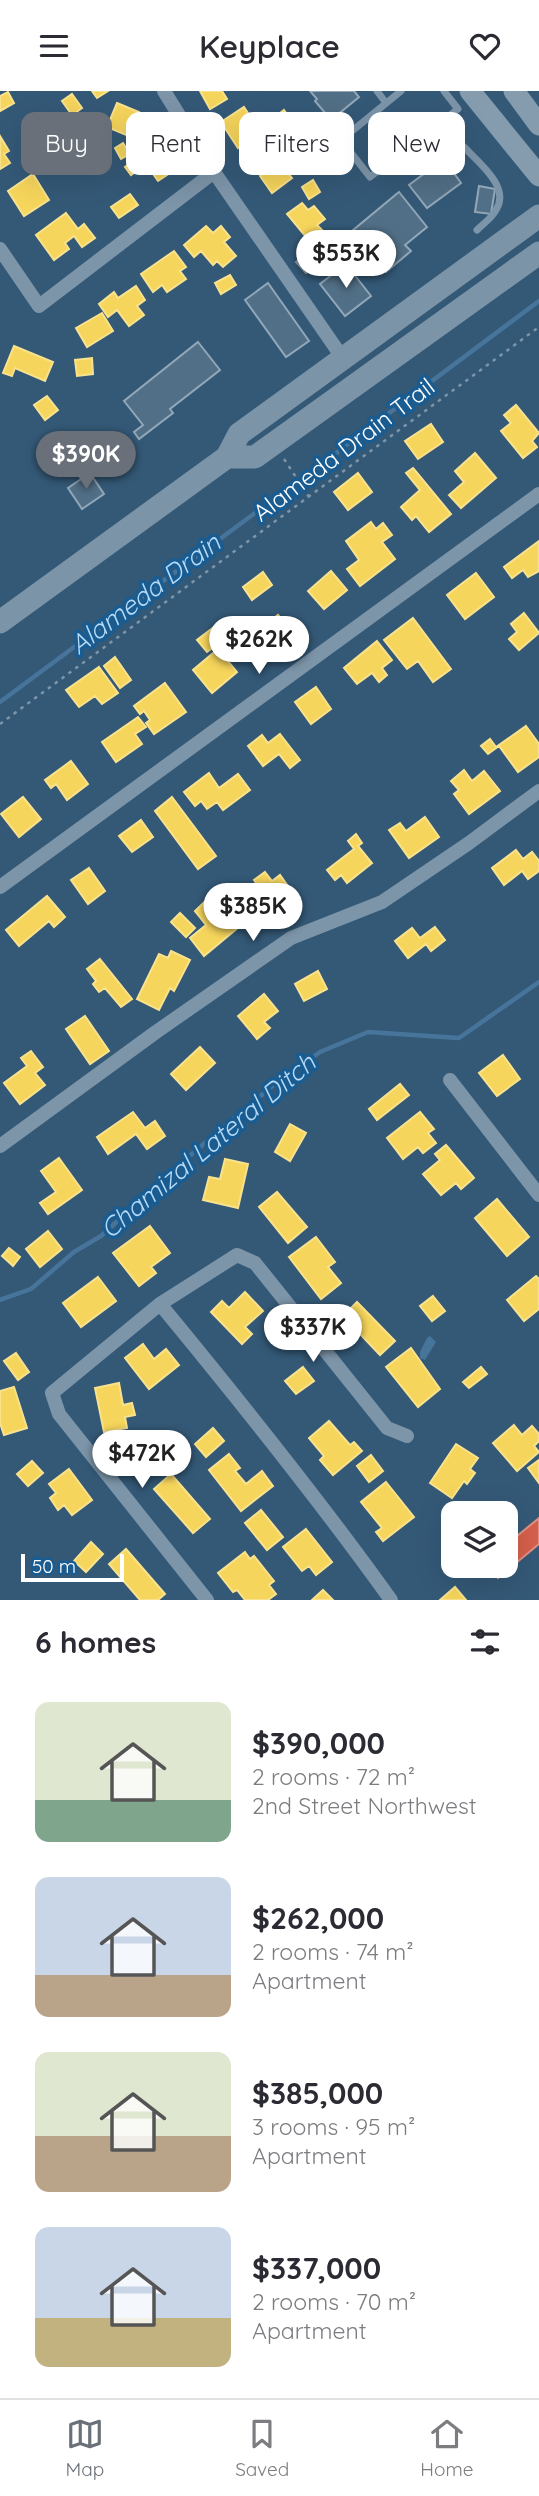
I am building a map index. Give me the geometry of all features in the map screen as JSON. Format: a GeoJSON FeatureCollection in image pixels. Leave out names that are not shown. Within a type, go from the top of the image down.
{"type":"FeatureCollection","features":[{"type":"Feature","properties":{"kind":"main road"},"geometry":{"type":"LineString","coordinates":[[470,91],[539,176]]}},
{"type":"Feature","properties":{"kind":"main road"},"geometry":{"type":"LineString","coordinates":[[514,91],[539,125]]}},
{"type":"Feature","properties":{"kind":"main road"},"geometry":{"type":"LineString","coordinates":[[0,622],[227,457],[239,434],[539,216]]}},
{"type":"Feature","properties":{"kind":"main road"},"geometry":{"type":"LineString","coordinates":[[227,457],[255,457],[539,253]]}},
{"type":"Feature","properties":{"kind":"street"},"geometry":{"type":"LineString","coordinates":[[164,91],[177,112]]}},
{"type":"Feature","properties":{"kind":"street"},"geometry":{"type":"LineString","coordinates":[[0,249],[39,306],[210,175]]}},
{"type":"Feature","properties":{"kind":"street"},"geometry":{"type":"LineString","coordinates":[[216,175],[342,357]]}},
{"type":"Feature","properties":{"kind":"street"},"geometry":{"type":"LineString","coordinates":[[0,887],[539,495]]}},
{"type":"Feature","properties":{"kind":"street"},"geometry":{"type":"LineString","coordinates":[[0,1146],[156,1032],[291,939],[382,902],[539,791]]}},
{"type":"Feature","properties":{"kind":"street"},"geometry":{"type":"LineString","coordinates":[[450,1080],[539,1195]]}},
{"type":"Feature","properties":{"kind":"street"},"geometry":{"type":"LineString","coordinates":[[207,1600],[59,1414],[52,1393],[160,1304],[237,1255],[254,1263],[387,1428],[407,1436]]}},
{"type":"Feature","properties":{"kind":"street"},"geometry":{"type":"LineString","coordinates":[[160,1304],[265,1431],[391,1600]]}},
{"type":"Feature","properties":{"kind":"lane"},"geometry":{"type":"LineString","coordinates":[[377,91],[386,103]]}},
{"type":"Feature","properties":{"kind":"lane"},"geometry":{"type":"LineString","coordinates":[[401,91],[341,140],[370,177],[458,109],[444,91]]}},
{"type":"Feature","properties":{"kind":"lane"},"geometry":{"type":"LineString","coordinates":[[465,147],[497,184],[500,202],[496,212],[477,230]]}},
{"type":"Feature","properties":{"kind":"path","name":"Alameda Drain Trail"},"geometry":{"type":"LineString","coordinates":[[0,724],[539,327]]}},
{"type":"Feature","properties":{"kind":"path"},"geometry":{"type":"LineString","coordinates":[[272,445],[309,497]]}},
{"type":"Feature","properties":{"kind":"water"},"geometry":{"type":"Polygon","coordinates":[[[430,1336],[436,1342],[425,1360],[420,1358],[420,1352],[430,1336]]]}},
{"type":"Feature","properties":{"kind":"building: Homes"},"geometry":{"type":"Polygon","coordinates":[[[92,91],[108,91],[97,98],[92,91]]]}},
{"type":"Feature","properties":{"kind":"building: Homes"},"geometry":{"type":"Polygon","coordinates":[[[200,91],[222,91],[227,99],[210,109],[200,91]]]}},
{"type":"Feature","properties":{"kind":"building: Homes"},"geometry":{"type":"Polygon","coordinates":[[[8,92],[14,103],[0,111],[0,96],[8,92]]]}},
{"type":"Feature","properties":{"kind":"building: Homes"},"geometry":{"type":"Polygon","coordinates":[[[72,94],[82,108],[70,112],[62,101],[72,94]]]}},
{"type":"Feature","properties":{"kind":"building: Homes"},"geometry":{"type":"Polygon","coordinates":[[[117,103],[139,112],[126,112],[126,135],[112,129],[112,115],[117,103]]]}},
{"type":"Feature","properties":{"kind":"building: Homes"},"geometry":{"type":"Polygon","coordinates":[[[244,107],[247,112],[239,112],[238,148],[225,128],[225,119],[244,107]]]}},
{"type":"Feature","properties":{"kind":"building: Homes"},"geometry":{"type":"Polygon","coordinates":[[[0,136],[9,151],[4,154],[10,163],[0,169],[0,136]]]}},
{"type":"Feature","properties":{"kind":"building: Homes"},"geometry":{"type":"Polygon","coordinates":[[[123,143],[126,156],[121,159],[115,148],[123,143]]]}},
{"type":"Feature","properties":{"kind":"building: Homes"},"geometry":{"type":"Polygon","coordinates":[[[34,175],[49,200],[24,216],[8,191],[34,175]]]}},
{"type":"Feature","properties":{"kind":"building: Homes"},"geometry":{"type":"Polygon","coordinates":[[[154,175],[167,175],[158,181],[154,175]]]}},
{"type":"Feature","properties":{"kind":"building: Homes"},"geometry":{"type":"Polygon","coordinates":[[[290,175],[292,178],[272,193],[260,176],[290,175]]]}},
{"type":"Feature","properties":{"kind":"building: Homes"},"geometry":{"type":"Polygon","coordinates":[[[313,180],[320,192],[309,199],[302,187],[313,180]]]}},
{"type":"Feature","properties":{"kind":"building: Homes"},"geometry":{"type":"Polygon","coordinates":[[[130,194],[138,205],[119,218],[111,207],[130,194]]]}},
{"type":"Feature","properties":{"kind":"building: Homes"},"geometry":{"type":"Polygon","coordinates":[[[302,203],[308,210],[314,206],[325,219],[317,225],[324,232],[311,243],[287,214],[302,203]]]}},
{"type":"Feature","properties":{"kind":"building: Homes"},"geometry":{"type":"Polygon","coordinates":[[[66,213],[78,229],[84,224],[95,238],[82,247],[74,236],[65,243],[69,249],[54,260],[36,235],[66,213]]]}},
{"type":"Feature","properties":{"kind":"building: Homes"},"geometry":{"type":"Polygon","coordinates":[[[206,226],[213,233],[221,226],[230,237],[224,242],[236,256],[223,267],[217,261],[213,265],[201,251],[194,257],[184,245],[206,226]]]}},
{"type":"Feature","properties":{"kind":"building: Homes"},"geometry":{"type":"Polygon","coordinates":[[[174,251],[186,267],[180,271],[186,279],[167,292],[162,285],[153,292],[141,274],[174,251]]]}},
{"type":"Feature","properties":{"kind":"building: Homes"},"geometry":{"type":"Polygon","coordinates":[[[230,275],[236,285],[221,294],[215,283],[230,275]]]}},
{"type":"Feature","properties":{"kind":"building: Homes"},"geometry":{"type":"Polygon","coordinates":[[[136,286],[145,300],[137,306],[144,315],[129,326],[117,310],[108,317],[99,304],[114,292],[118,298],[136,286]]]}},
{"type":"Feature","properties":{"kind":"building: Homes"},"geometry":{"type":"Polygon","coordinates":[[[102,313],[113,331],[87,347],[76,328],[102,313]]]}},
{"type":"Feature","properties":{"kind":"building: Homes"},"geometry":{"type":"Polygon","coordinates":[[[14,346],[53,362],[45,381],[15,368],[12,376],[3,373],[14,346]]]}},
{"type":"Feature","properties":{"kind":"building: Homes"},"geometry":{"type":"Polygon","coordinates":[[[92,358],[93,374],[77,376],[75,360],[92,358]]]}},
{"type":"Feature","properties":{"kind":"building: Homes"},"geometry":{"type":"Polygon","coordinates":[[[47,396],[58,410],[45,420],[34,405],[47,396]]]}},
{"type":"Feature","properties":{"kind":"building: Homes"},"geometry":{"type":"Polygon","coordinates":[[[516,405],[539,433],[532,441],[537,447],[523,458],[501,431],[511,423],[504,415],[516,405]]]}},
{"type":"Feature","properties":{"kind":"building: Homes"},"geometry":{"type":"Polygon","coordinates":[[[431,424],[443,442],[418,459],[405,441],[431,424]]]}},
{"type":"Feature","properties":{"kind":"building: Homes"},"geometry":{"type":"Polygon","coordinates":[[[475,453],[496,478],[461,508],[449,495],[464,482],[455,471],[475,453]]]}},
{"type":"Feature","properties":{"kind":"building: Homes"},"geometry":{"type":"Polygon","coordinates":[[[413,468],[451,514],[429,532],[416,516],[412,520],[401,507],[420,490],[406,473],[413,468]]]}},
{"type":"Feature","properties":{"kind":"building: Homes"},"geometry":{"type":"Polygon","coordinates":[[[358,473],[372,492],[348,510],[334,492],[358,473]]]}},
{"type":"Feature","properties":{"kind":"building: Homes"},"geometry":{"type":"Polygon","coordinates":[[[371,522],[376,529],[383,523],[392,535],[382,542],[395,559],[360,586],[347,569],[359,560],[346,541],[371,522]]]}},
{"type":"Feature","properties":{"kind":"building: Homes"},"geometry":{"type":"Polygon","coordinates":[[[539,541],[539,571],[528,577],[523,570],[512,578],[504,567],[539,541]]]}},
{"type":"Feature","properties":{"kind":"building: Homes"},"geometry":{"type":"Polygon","coordinates":[[[331,571],[347,590],[324,609],[308,591],[331,571]]]}},
{"type":"Feature","properties":{"kind":"building: Homes"},"geometry":{"type":"Polygon","coordinates":[[[263,572],[272,585],[252,600],[243,587],[263,572]]]}},
{"type":"Feature","properties":{"kind":"building: Homes"},"geometry":{"type":"Polygon","coordinates":[[[476,573],[494,597],[465,619],[447,595],[476,573]]]}},
{"type":"Feature","properties":{"kind":"building: Homes"},"geometry":{"type":"Polygon","coordinates":[[[524,613],[539,633],[519,650],[509,639],[517,632],[511,624],[524,613]]]}},
{"type":"Feature","properties":{"kind":"building: Homes"},"geometry":{"type":"Polygon","coordinates":[[[278,615],[292,632],[261,657],[247,640],[278,615]]]}},
{"type":"Feature","properties":{"kind":"building: Homes"},"geometry":{"type":"Polygon","coordinates":[[[413,618],[451,669],[433,682],[418,661],[407,669],[384,640],[413,618]]]}},
{"type":"Feature","properties":{"kind":"building: Homes"},"geometry":{"type":"Polygon","coordinates":[[[218,624],[228,637],[207,652],[197,640],[218,624]]]}},
{"type":"Feature","properties":{"kind":"building: Homes"},"geometry":{"type":"Polygon","coordinates":[[[377,641],[392,660],[382,668],[387,675],[379,682],[372,673],[357,684],[344,668],[377,641]]]}},
{"type":"Feature","properties":{"kind":"building: Homes"},"geometry":{"type":"Polygon","coordinates":[[[218,649],[237,672],[212,693],[193,670],[218,649]]]}},
{"type":"Feature","properties":{"kind":"building: Homes"},"geometry":{"type":"Polygon","coordinates":[[[115,657],[131,680],[120,688],[104,666],[115,657]]]}},
{"type":"Feature","properties":{"kind":"building: Homes"},"geometry":{"type":"Polygon","coordinates":[[[99,667],[118,693],[102,704],[95,696],[79,707],[66,690],[99,667]]]}},
{"type":"Feature","properties":{"kind":"building: Homes"},"geometry":{"type":"Polygon","coordinates":[[[165,683],[186,712],[154,734],[146,723],[150,720],[144,711],[140,714],[134,706],[165,683]]]}},
{"type":"Feature","properties":{"kind":"building: Homes"},"geometry":{"type":"Polygon","coordinates":[[[316,687],[331,709],[311,724],[295,702],[316,687]]]}},
{"type":"Feature","properties":{"kind":"building: Homes"},"geometry":{"type":"Polygon","coordinates":[[[138,717],[146,727],[135,734],[142,744],[116,762],[102,742],[138,717]]]}},
{"type":"Feature","properties":{"kind":"building: Homes"},"geometry":{"type":"Polygon","coordinates":[[[526,726],[539,744],[539,757],[518,772],[499,746],[488,754],[481,746],[490,739],[496,747],[526,726]]]}},
{"type":"Feature","properties":{"kind":"building: Homes"},"geometry":{"type":"Polygon","coordinates":[[[280,734],[300,760],[290,768],[279,754],[263,766],[248,746],[262,735],[268,743],[280,734]]]}},
{"type":"Feature","properties":{"kind":"building: Homes"},"geometry":{"type":"Polygon","coordinates":[[[71,761],[88,784],[67,800],[56,784],[51,788],[45,780],[71,761]]]}},
{"type":"Feature","properties":{"kind":"building: Homes"},"geometry":{"type":"Polygon","coordinates":[[[464,770],[472,781],[484,771],[500,791],[469,814],[454,794],[459,790],[451,781],[464,770]]]}},
{"type":"Feature","properties":{"kind":"building: Homes"},"geometry":{"type":"Polygon","coordinates":[[[209,773],[219,788],[238,774],[250,790],[223,810],[217,802],[207,809],[201,801],[195,806],[184,792],[209,773]]]}},
{"type":"Feature","properties":{"kind":"building: Homes"},"geometry":{"type":"Polygon","coordinates":[[[23,797],[41,819],[19,837],[1,814],[23,797]]]}},
{"type":"Feature","properties":{"kind":"building: Homes"},"geometry":{"type":"Polygon","coordinates":[[[172,797],[216,856],[198,869],[155,811],[172,797]]]}},
{"type":"Feature","properties":{"kind":"building: Homes"},"geometry":{"type":"Polygon","coordinates":[[[425,817],[439,837],[409,858],[389,830],[400,823],[406,831],[425,817]]]}},
{"type":"Feature","properties":{"kind":"building: Homes"},"geometry":{"type":"Polygon","coordinates":[[[141,820],[153,837],[132,852],[119,836],[141,820]]]}},
{"type":"Feature","properties":{"kind":"building: Homes"},"geometry":{"type":"Polygon","coordinates":[[[356,834],[362,843],[358,846],[372,863],[347,883],[341,875],[335,880],[327,870],[354,849],[348,841],[356,834]]]}},
{"type":"Feature","properties":{"kind":"building: Homes"},"geometry":{"type":"Polygon","coordinates":[[[516,850],[523,859],[532,852],[539,861],[539,871],[528,879],[522,871],[504,885],[492,868],[516,850]]]}},
{"type":"Feature","properties":{"kind":"building: Homes"},"geometry":{"type":"Polygon","coordinates":[[[89,868],[105,891],[88,904],[71,880],[89,868]]]}},
{"type":"Feature","properties":{"kind":"building: Homes"},"geometry":{"type":"Polygon","coordinates":[[[265,872],[272,881],[280,875],[295,896],[276,910],[254,880],[265,872]]]}},
{"type":"Feature","properties":{"kind":"building: Homes"},"geometry":{"type":"Polygon","coordinates":[[[222,885],[235,901],[226,909],[240,926],[204,956],[190,938],[206,925],[195,911],[222,885]]]}},
{"type":"Feature","properties":{"kind":"building: Homes"},"geometry":{"type":"Polygon","coordinates":[[[47,896],[65,917],[54,927],[49,921],[19,946],[6,930],[47,896]]]}},
{"type":"Feature","properties":{"kind":"building: Homes"},"geometry":{"type":"Polygon","coordinates":[[[180,913],[195,928],[186,937],[171,922],[180,913]]]}},
{"type":"Feature","properties":{"kind":"building: Homes"},"geometry":{"type":"Polygon","coordinates":[[[435,927],[445,940],[431,951],[426,944],[408,958],[395,941],[412,928],[420,938],[435,927]]]}},
{"type":"Feature","properties":{"kind":"building: Homes"},"geometry":{"type":"Polygon","coordinates":[[[171,951],[190,960],[174,991],[170,988],[159,1010],[137,999],[159,954],[168,958],[171,951]]]}},
{"type":"Feature","properties":{"kind":"building: Homes"},"geometry":{"type":"Polygon","coordinates":[[[100,959],[132,999],[121,1007],[105,988],[99,992],[93,984],[96,981],[87,969],[100,959]]]}},
{"type":"Feature","properties":{"kind":"building: Homes"},"geometry":{"type":"Polygon","coordinates":[[[318,971],[327,989],[304,1001],[295,984],[318,971]]]}},
{"type":"Feature","properties":{"kind":"building: Homes"},"geometry":{"type":"Polygon","coordinates":[[[264,994],[278,1011],[264,1022],[270,1028],[257,1039],[238,1016],[264,994]]]}},
{"type":"Feature","properties":{"kind":"building: Homes"},"geometry":{"type":"Polygon","coordinates":[[[85,1016],[109,1051],[90,1064],[66,1029],[85,1016]]]}},
{"type":"Feature","properties":{"kind":"building: Homes"},"geometry":{"type":"Polygon","coordinates":[[[200,1047],[215,1063],[186,1090],[171,1074],[200,1047]]]}},
{"type":"Feature","properties":{"kind":"building: Homes"},"geometry":{"type":"Polygon","coordinates":[[[31,1051],[43,1067],[35,1073],[45,1085],[20,1104],[4,1083],[27,1066],[21,1058],[31,1051]]]}},
{"type":"Feature","properties":{"kind":"building: Homes"},"geometry":{"type":"Polygon","coordinates":[[[503,1055],[520,1079],[497,1096],[479,1073],[503,1055]]]}},
{"type":"Feature","properties":{"kind":"building: Homes"},"geometry":{"type":"Polygon","coordinates":[[[400,1084],[409,1095],[377,1120],[369,1109],[400,1084]]]}},
{"type":"Feature","properties":{"kind":"building: Homes"},"geometry":{"type":"Polygon","coordinates":[[[133,1112],[145,1128],[155,1121],[165,1136],[147,1149],[136,1134],[108,1154],[97,1137],[133,1112]]]}},
{"type":"Feature","properties":{"kind":"building: Homes"},"geometry":{"type":"Polygon","coordinates":[[[420,1112],[434,1129],[428,1133],[436,1143],[423,1153],[418,1147],[403,1159],[387,1138],[420,1112]]]}},
{"type":"Feature","properties":{"kind":"building: Homes"},"geometry":{"type":"Polygon","coordinates":[[[290,1124],[306,1133],[290,1161],[275,1152],[290,1124]]]}},
{"type":"Feature","properties":{"kind":"building: Homes"},"geometry":{"type":"Polygon","coordinates":[[[446,1145],[474,1178],[461,1189],[456,1183],[441,1195],[423,1174],[440,1160],[435,1154],[446,1145]]]}},
{"type":"Feature","properties":{"kind":"building: Homes"},"geometry":{"type":"Polygon","coordinates":[[[59,1158],[82,1190],[48,1214],[40,1203],[56,1192],[41,1171],[59,1158]]]}},
{"type":"Feature","properties":{"kind":"building: Homes"},"geometry":{"type":"Polygon","coordinates":[[[225,1159],[248,1164],[238,1208],[203,1200],[209,1177],[220,1179],[225,1159]]]}},
{"type":"Feature","properties":{"kind":"building: Homes"},"geometry":{"type":"Polygon","coordinates":[[[277,1192],[307,1227],[288,1243],[259,1207],[277,1192]]]}},
{"type":"Feature","properties":{"kind":"building: Homes"},"geometry":{"type":"Polygon","coordinates":[[[497,1199],[529,1237],[507,1256],[475,1218],[497,1199]]]}},
{"type":"Feature","properties":{"kind":"building: Homes"},"geometry":{"type":"Polygon","coordinates":[[[150,1226],[170,1253],[151,1267],[156,1273],[139,1286],[113,1253],[150,1226]]]}},
{"type":"Feature","properties":{"kind":"building: Homes"},"geometry":{"type":"Polygon","coordinates":[[[48,1231],[62,1249],[40,1267],[26,1249],[48,1231]]]}},
{"type":"Feature","properties":{"kind":"building: Homes"},"geometry":{"type":"Polygon","coordinates":[[[316,1237],[335,1262],[328,1267],[341,1283],[321,1299],[289,1257],[316,1237]]]}},
{"type":"Feature","properties":{"kind":"building: Homes"},"geometry":{"type":"Polygon","coordinates":[[[9,1248],[20,1257],[13,1266],[2,1256],[9,1248]]]}},
{"type":"Feature","properties":{"kind":"building: Homes"},"geometry":{"type":"Polygon","coordinates":[[[536,1276],[539,1279],[539,1309],[524,1321],[507,1300],[536,1276]]]}},
{"type":"Feature","properties":{"kind":"building: Homes"},"geometry":{"type":"Polygon","coordinates":[[[98,1277],[116,1301],[81,1327],[63,1303],[98,1277]]]}},
{"type":"Feature","properties":{"kind":"building: Homes"},"geometry":{"type":"Polygon","coordinates":[[[245,1292],[263,1311],[245,1327],[252,1334],[242,1344],[211,1312],[222,1301],[229,1308],[245,1292]]]}},
{"type":"Feature","properties":{"kind":"building: Homes"},"geometry":{"type":"Polygon","coordinates":[[[433,1296],[445,1311],[432,1321],[420,1306],[433,1296]]]}},
{"type":"Feature","properties":{"kind":"building: Homes"},"geometry":{"type":"Polygon","coordinates":[[[357,1302],[395,1341],[380,1355],[343,1316],[357,1302]]]}},
{"type":"Feature","properties":{"kind":"building: Homes"},"geometry":{"type":"Polygon","coordinates":[[[143,1344],[154,1359],[166,1349],[179,1365],[149,1389],[125,1358],[143,1344]]]}},
{"type":"Feature","properties":{"kind":"building: Homes"},"geometry":{"type":"Polygon","coordinates":[[[411,1348],[440,1389],[418,1407],[386,1367],[411,1348]]]}},
{"type":"Feature","properties":{"kind":"building: Homes"},"geometry":{"type":"Polygon","coordinates":[[[16,1353],[29,1372],[18,1380],[4,1361],[16,1353]]]}},
{"type":"Feature","properties":{"kind":"building: Homes"},"geometry":{"type":"Polygon","coordinates":[[[303,1367],[314,1381],[296,1394],[285,1381],[303,1367]]]}},
{"type":"Feature","properties":{"kind":"building: Homes"},"geometry":{"type":"Polygon","coordinates":[[[481,1367],[487,1374],[469,1388],[463,1382],[481,1367]]]}},
{"type":"Feature","properties":{"kind":"building: Homes"},"geometry":{"type":"Polygon","coordinates":[[[119,1383],[123,1405],[132,1403],[135,1415],[125,1417],[127,1428],[104,1432],[95,1388],[119,1383]]]}},
{"type":"Feature","properties":{"kind":"building: Homes"},"geometry":{"type":"Polygon","coordinates":[[[14,1387],[27,1428],[4,1435],[0,1423],[0,1391],[14,1387]]]}},
{"type":"Feature","properties":{"kind":"building: Homes"},"geometry":{"type":"Polygon","coordinates":[[[329,1421],[350,1445],[354,1442],[362,1451],[333,1475],[320,1460],[324,1456],[309,1438],[329,1421]]]}},
{"type":"Feature","properties":{"kind":"building: Homes"},"geometry":{"type":"Polygon","coordinates":[[[514,1425],[522,1435],[532,1426],[539,1434],[539,1441],[534,1446],[539,1452],[517,1471],[493,1443],[514,1425]]]}},
{"type":"Feature","properties":{"kind":"building: Homes"},"geometry":{"type":"Polygon","coordinates":[[[213,1428],[224,1441],[206,1457],[195,1444],[213,1428]]]}},
{"type":"Feature","properties":{"kind":"building: Homes"},"geometry":{"type":"Polygon","coordinates":[[[456,1444],[478,1458],[470,1469],[475,1473],[467,1484],[464,1481],[452,1498],[430,1483],[456,1444]]]}},
{"type":"Feature","properties":{"kind":"building: Homes"},"geometry":{"type":"Polygon","coordinates":[[[229,1454],[240,1468],[235,1471],[246,1484],[262,1471],[273,1486],[241,1511],[209,1470],[229,1454]]]}},
{"type":"Feature","properties":{"kind":"building: Homes"},"geometry":{"type":"Polygon","coordinates":[[[371,1455],[383,1471],[369,1482],[357,1466],[371,1455]]]}},
{"type":"Feature","properties":{"kind":"building: Homes"},"geometry":{"type":"Polygon","coordinates":[[[539,1460],[539,1483],[528,1468],[539,1460]]]}},
{"type":"Feature","properties":{"kind":"building: Homes"},"geometry":{"type":"Polygon","coordinates":[[[32,1461],[43,1473],[28,1486],[17,1474],[32,1461]]]}},
{"type":"Feature","properties":{"kind":"building: Homes"},"geometry":{"type":"Polygon","coordinates":[[[69,1469],[92,1500],[72,1515],[64,1505],[58,1510],[50,1498],[56,1493],[49,1484],[69,1469]]]}},
{"type":"Feature","properties":{"kind":"building: Homes"},"geometry":{"type":"Polygon","coordinates":[[[171,1474],[210,1519],[193,1533],[154,1489],[171,1474]]]}},
{"type":"Feature","properties":{"kind":"building: Homes"},"geometry":{"type":"Polygon","coordinates":[[[386,1482],[414,1517],[383,1541],[376,1532],[382,1528],[361,1502],[386,1482]]]}},
{"type":"Feature","properties":{"kind":"building: Homes"},"geometry":{"type":"Polygon","coordinates":[[[261,1510],[283,1537],[267,1550],[245,1523],[261,1510]]]}},
{"type":"Feature","properties":{"kind":"building: Homes"},"geometry":{"type":"Polygon","coordinates":[[[306,1529],[332,1562],[316,1575],[309,1566],[302,1571],[283,1547],[306,1529]]]}},
{"type":"Feature","properties":{"kind":"building: Homes"},"geometry":{"type":"Polygon","coordinates":[[[91,1542],[103,1554],[86,1572],[74,1561],[91,1542]]]}},
{"type":"Feature","properties":{"kind":"building: Homes"},"geometry":{"type":"Polygon","coordinates":[[[126,1549],[165,1594],[158,1600],[140,1600],[109,1564],[126,1549]]]}},
{"type":"Feature","properties":{"kind":"building: Homes"},"geometry":{"type":"Polygon","coordinates":[[[245,1552],[250,1559],[254,1556],[274,1581],[269,1585],[276,1594],[268,1600],[245,1600],[237,1590],[233,1592],[218,1573],[245,1552]]]}},
{"type":"Feature","properties":{"kind":"building: Homes"},"geometry":{"type":"Polygon","coordinates":[[[455,1587],[466,1600],[440,1600],[455,1587]]]}},
{"type":"Feature","properties":{"kind":"building: Homes"},"geometry":{"type":"Polygon","coordinates":[[[323,1590],[333,1600],[312,1600],[323,1590]]]}},
{"type":"Feature","properties":{"kind":"building: Shops"},"geometry":{"type":"Polygon","coordinates":[[[539,1518],[539,1544],[518,1561],[518,1535],[539,1518]]]}},
{"type":"Feature","properties":{"kind":"building: Other"},"geometry":{"type":"Polygon","coordinates":[[[310,91],[354,91],[359,97],[341,112],[324,112],[315,101],[317,99],[310,91]]]}},
{"type":"Feature","properties":{"kind":"building: Other"},"geometry":{"type":"Polygon","coordinates":[[[422,175],[455,175],[461,183],[427,208],[409,185],[422,175]]]}},
{"type":"Feature","properties":{"kind":"building: Other"},"geometry":{"type":"Polygon","coordinates":[[[479,186],[495,189],[491,214],[475,212],[479,186]]]}},
{"type":"Feature","properties":{"kind":"building: Other"},"geometry":{"type":"Polygon","coordinates":[[[399,192],[427,227],[405,245],[411,251],[386,272],[352,231],[399,192]]]}},
{"type":"Feature","properties":{"kind":"building: Other"},"geometry":{"type":"Polygon","coordinates":[[[323,237],[334,248],[306,273],[296,262],[323,237]]]}},
{"type":"Feature","properties":{"kind":"building: Other"},"geometry":{"type":"Polygon","coordinates":[[[346,264],[371,296],[345,316],[320,284],[346,264]]]}},
{"type":"Feature","properties":{"kind":"building: Other"},"geometry":{"type":"Polygon","coordinates":[[[268,283],[309,341],[286,357],[245,300],[268,283]]]}},
{"type":"Feature","properties":{"kind":"building: Other"},"geometry":{"type":"Polygon","coordinates":[[[198,342],[220,370],[170,409],[173,413],[139,439],[134,432],[143,425],[124,401],[198,342]]]}},
{"type":"Feature","properties":{"kind":"building: Other"},"geometry":{"type":"Polygon","coordinates":[[[90,473],[104,494],[82,509],[68,488],[90,473]]]}},
{"type":"Feature","properties":{"kind":"waterway","name":"Alameda Drain"},"geometry":{"type":"LineString","coordinates":[[311,471],[324,465],[341,449],[539,301]]}},
{"type":"Feature","properties":{"kind":"waterway","name":"Alameda Drain"},"geometry":{"type":"LineString","coordinates":[[0,702],[290,487]]}},
{"type":"Feature","properties":{"kind":"waterway","name":"Chamizal Lateral Ditch"},"geometry":{"type":"LineString","coordinates":[[0,1300],[31,1289],[74,1252],[101,1236],[270,1088],[320,1052],[368,1032],[459,1038],[539,982]]}}]}
